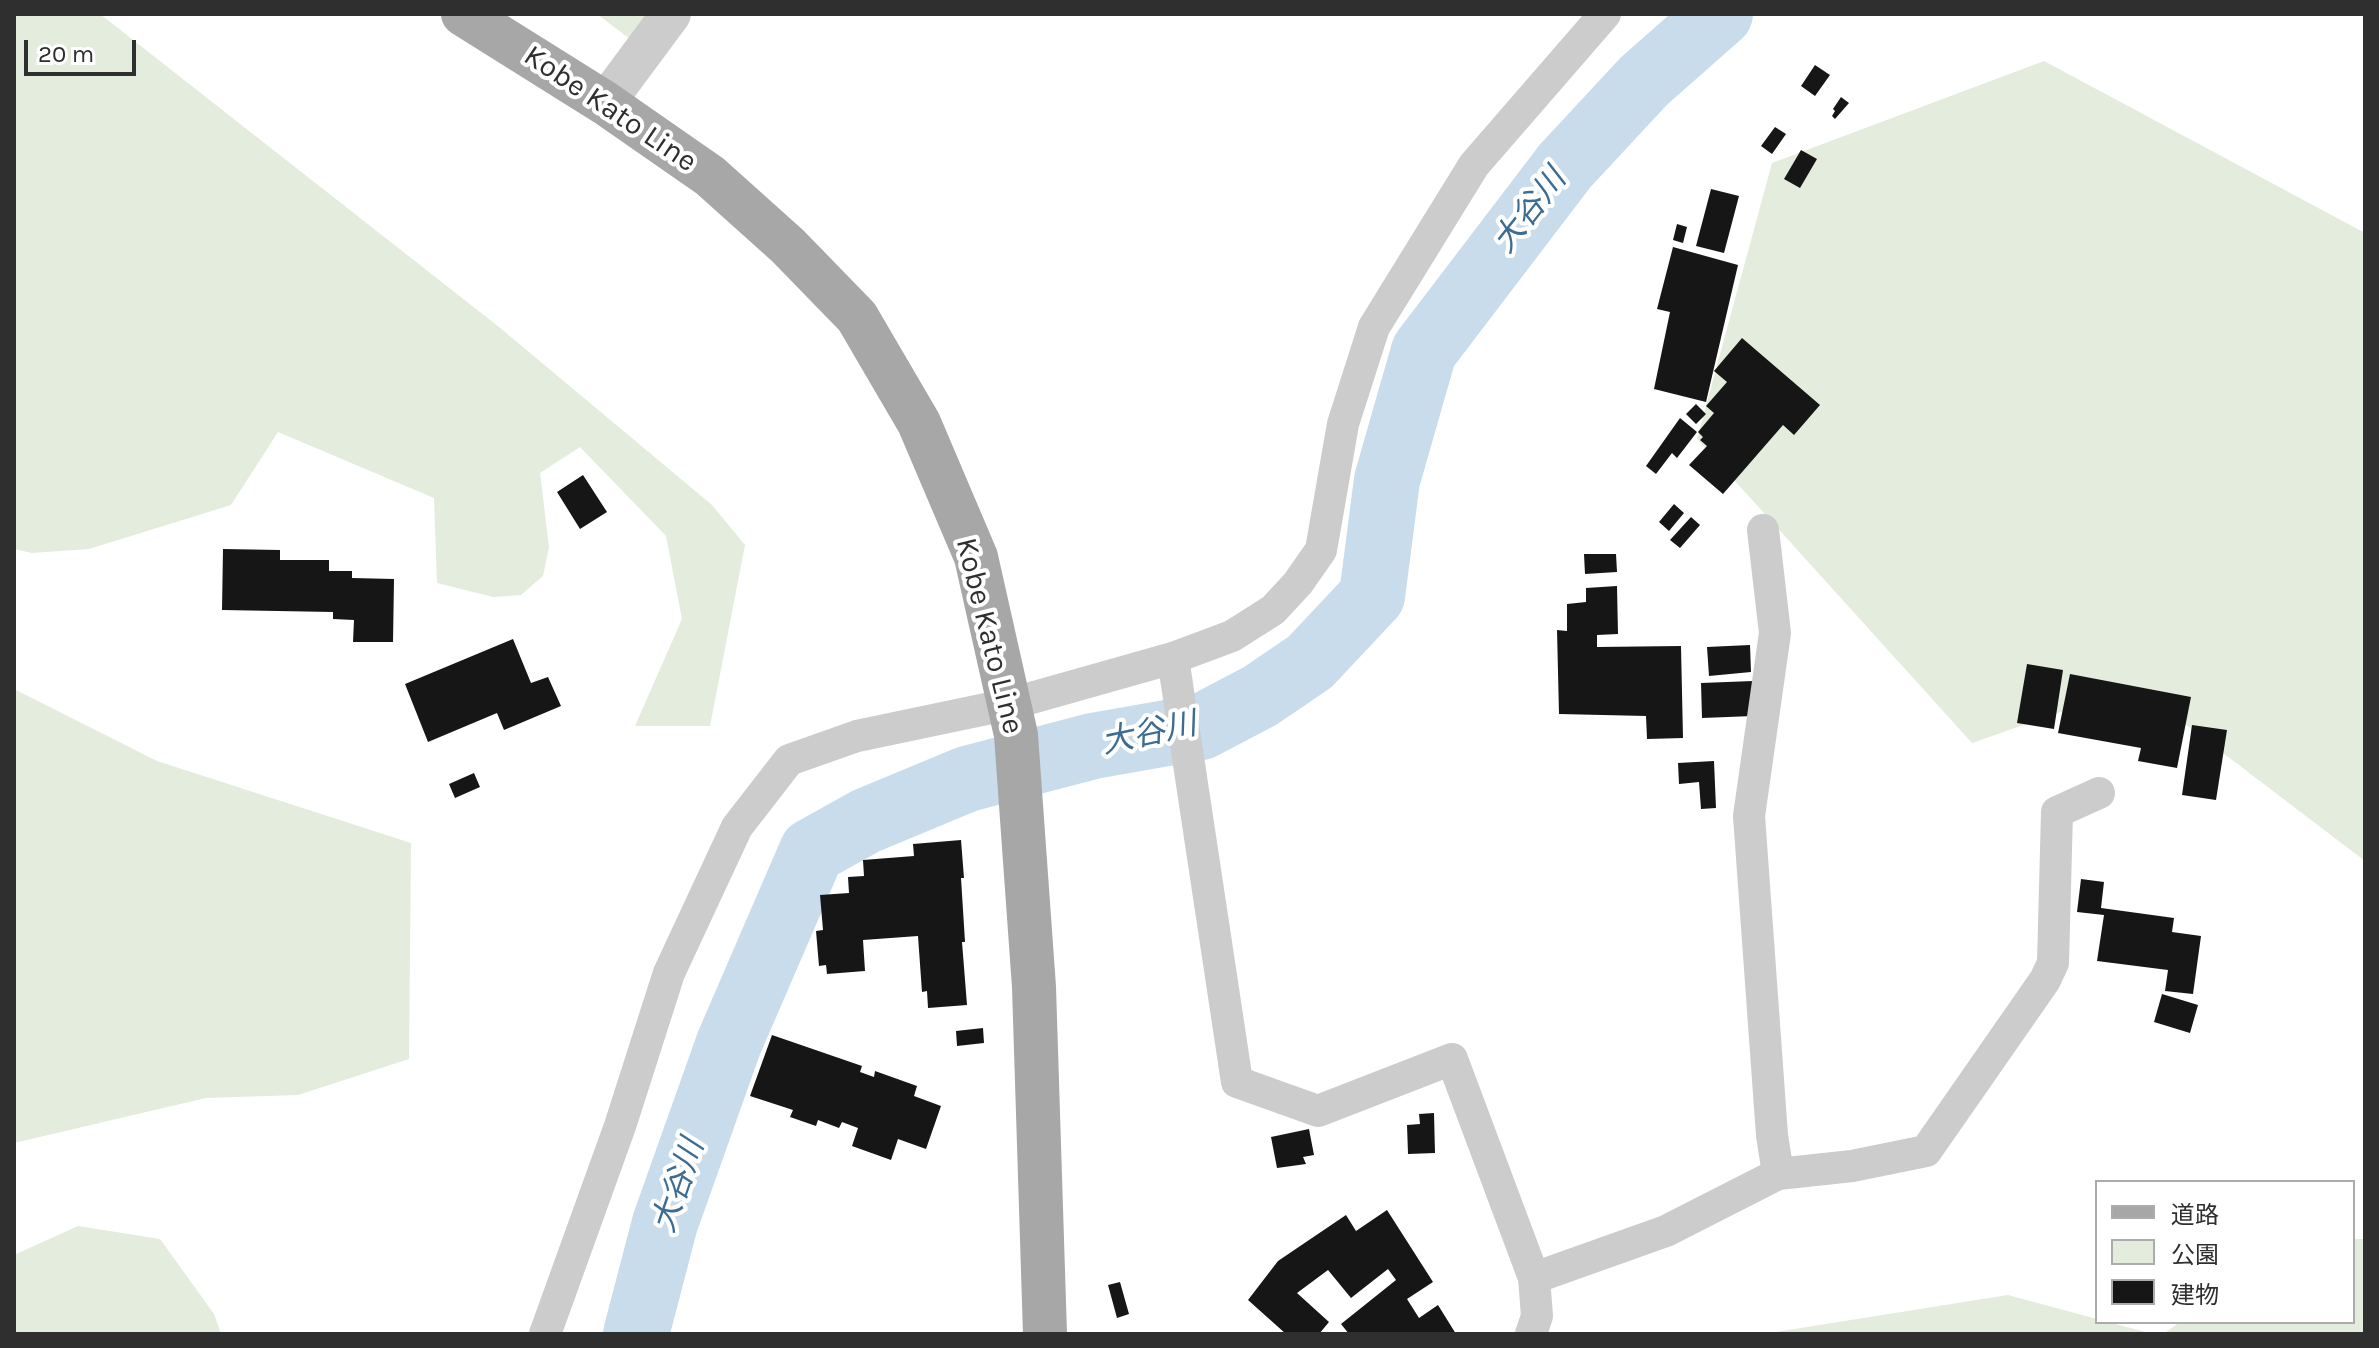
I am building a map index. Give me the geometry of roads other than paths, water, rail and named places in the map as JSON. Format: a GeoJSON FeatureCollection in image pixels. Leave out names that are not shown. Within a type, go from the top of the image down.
{"type":"FeatureCollection","features":[{"type":"Feature","properties":{"kind":"main road","name":"Kobe Kato Line"},"geometry":{"type":"LineString","coordinates":[[463,14],[605,103],[710,176],[788,246],[857,317],[919,423],[976,557],[1013,720],[1034,987],[1045,1334]]}},
{"type":"Feature","properties":{"kind":"street"},"geometry":{"type":"LineString","coordinates":[[605,103],[671,14]]}},
{"type":"Feature","properties":{"kind":"street"},"geometry":{"type":"LineString","coordinates":[[545,1334],[620,1126],[669,973],[737,827],[789,760],[857,736],[1013,720],[1176,671],[1273,610],[1298,583],[1321,550],[1343,424],[1374,327],[1474,165],[1605,14]]}},
{"type":"Feature","properties":{"kind":"street"},"geometry":{"type":"LineString","coordinates":[[1763,530],[1775,633],[1749,816],[1772,1135],[1778,1174]]}},
{"type":"Feature","properties":{"kind":"street"},"geometry":{"type":"LineString","coordinates":[[1176,671],[1237,1082],[1318,1111],[1452,1059],[1534,1278],[1537,1316],[1531,1334]]}},
{"type":"Feature","properties":{"kind":"street"},"geometry":{"type":"LineString","coordinates":[[1534,1278],[1666,1231],[1778,1174],[1852,1166],[1926,1151],[2045,980],[2053,963],[2057,812],[2099,793]]}},
{"type":"Feature","properties":{"kind":"waterway","name":"大谷川"},"geometry":{"type":"LineString","coordinates":[[636,1334],[665,1223],[729,1043],[812,851],[866,821],[967,779],[1093,746],[1201,727],[1260,696],[1310,662],[1372,596],[1387,480],[1424,351],[1565,166],[1644,81],[1720,14]]}}]}
